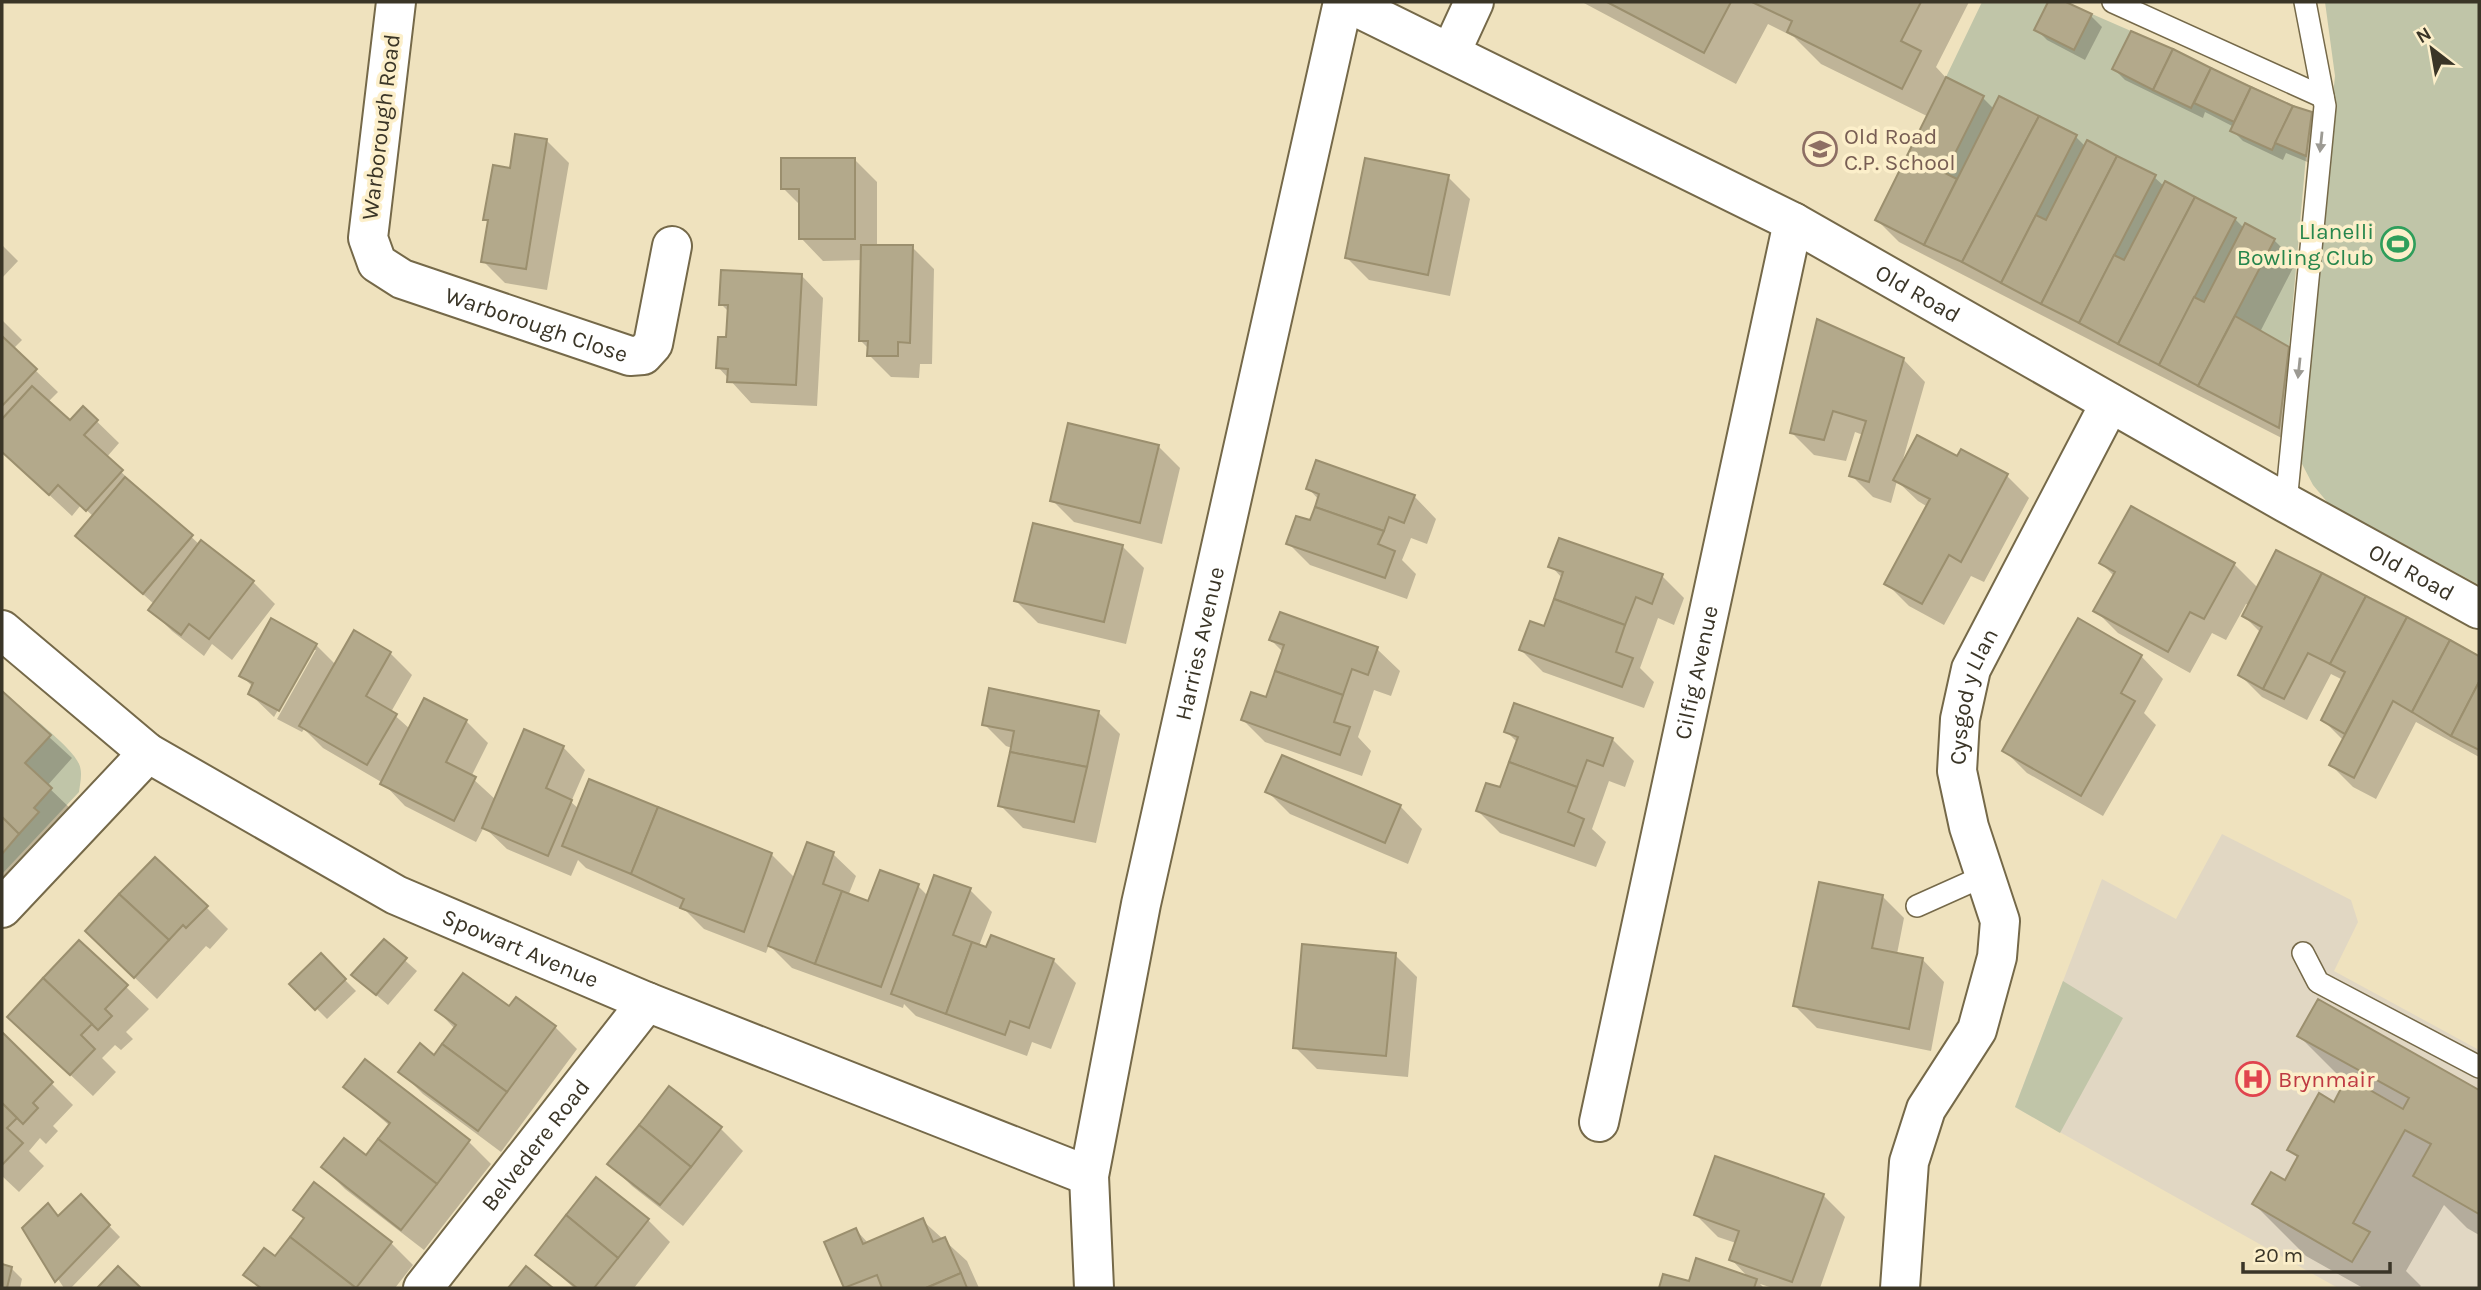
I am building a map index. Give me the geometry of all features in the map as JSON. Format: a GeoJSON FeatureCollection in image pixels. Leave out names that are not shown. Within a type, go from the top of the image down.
{"type":"FeatureCollection","features":[{"type":"Feature","properties":{"kind":"street","name":"Warborough Road"},"geometry":{"type":"LineString","coordinates":[[396,2],[368,238],[377,263],[402,279]]}},
{"type":"Feature","properties":{"kind":"street","name":"Old Road"},"geometry":{"type":"LineString","coordinates":[[1345,2],[1793,222],[2286,503],[2479,609]]}},
{"type":"Feature","properties":{"kind":"street","name":"Harries Avenue"},"geometry":{"type":"LineString","coordinates":[[1094,1288],[1088,1177],[1141,904],[1345,2]]}},
{"type":"Feature","properties":{"kind":"street"},"geometry":{"type":"LineString","coordinates":[[1451,52],[1474,2]]}},
{"type":"Feature","properties":{"kind":"street","name":"Cilfig Avenue"},"geometry":{"type":"LineString","coordinates":[[1599,1122],[1793,222]]}},
{"type":"Feature","properties":{"kind":"street","name":"Warborough Close"},"geometry":{"type":"LineString","coordinates":[[402,279],[630,356],[643,355],[653,344],[672,246]]}},
{"type":"Feature","properties":{"kind":"street","name":"Cysgod y Llan"},"geometry":{"type":"LineString","coordinates":[[1900,1288],[1909,1162],[1926,1109],[1977,1030],[1997,957],[2000,920],[1969,827],[1957,771],[1960,719],[1971,669],[2110,403]]}},
{"type":"Feature","properties":{"kind":"street","name":"Spowart Avenue"},"geometry":{"type":"LineString","coordinates":[[2,630],[148,753],[396,895],[647,1002],[1088,1177]]}},
{"type":"Feature","properties":{"kind":"street"},"geometry":{"type":"LineString","coordinates":[[2,908],[148,753]]}},
{"type":"Feature","properties":{"kind":"street","name":"Belvedere Road"},"geometry":{"type":"LineString","coordinates":[[422,1288],[647,1002]]}},
{"type":"Feature","properties":{"kind":"lane"},"geometry":{"type":"LineString","coordinates":[[2113,2],[2323,97]]}},
{"type":"Feature","properties":{"kind":"lane"},"geometry":{"type":"LineString","coordinates":[[2286,503],[2323,97],[2305,2]]}},
{"type":"Feature","properties":{"kind":"lane"},"geometry":{"type":"LineString","coordinates":[[1917,906],[1984,876]]}},
{"type":"Feature","properties":{"kind":"lane"},"geometry":{"type":"LineString","coordinates":[[2303,953],[2318,982],[2479,1067]]}},
{"type":"Feature","properties":{"kind":"shaded area","name":"Brynmair"},"geometry":{"type":"Polygon","coordinates":[[[2222,834],[2351,900],[2358,922],[2334,971],[2479,1050],[2479,1288],[2338,1288],[2015,1107],[2102,879],[2176,919],[2222,834]]]}},
{"type":"Feature","properties":{"kind":"green space"},"geometry":{"type":"Polygon","coordinates":[[[1982,2],[2048,2],[2034,30],[2074,50],[2092,14],[2131,31],[2112,69],[2191,108],[2194,103],[2234,122],[2272,150],[2275,143],[2306,156],[2289,347],[2235,316],[2275,239],[2245,224],[2204,302],[2194,297],[2236,218],[2165,181],[2124,260],[2114,255],[2155,176],[2087,140],[2046,220],[2036,215],[2077,135],[2000,96],[1957,179],[1945,173],[1983,96],[1946,77],[1982,2]]]}},
{"type":"Feature","properties":{"kind":"green space","name":"Llanelli Bowling Club"},"geometry":{"type":"Polygon","coordinates":[[[2325,2],[2479,2],[2479,585],[2328,503],[2313,485],[2296,445],[2335,76],[2325,2]]]}},
{"type":"Feature","properties":{"kind":"green space"},"geometry":{"type":"Polygon","coordinates":[[[2,691],[67,748],[79,764],[81,774],[79,792],[2,874],[2,691]]]}},
{"type":"Feature","properties":{"kind":"green space"},"geometry":{"type":"Polygon","coordinates":[[[2063,981],[2123,1018],[2060,1133],[2015,1107],[2063,981]]]}},
{"type":"Feature","properties":{"kind":"building"},"geometry":{"type":"Polygon","coordinates":[[[1607,2],[1731,2],[1704,53],[1607,2]]]}},
{"type":"Feature","properties":{"kind":"building"},"geometry":{"type":"Polygon","coordinates":[[[1752,2],[1921,2],[1901,41],[1921,51],[1902,89],[1787,32],[1792,21],[1752,2]]]}},
{"type":"Feature","properties":{"kind":"building"},"geometry":{"type":"Polygon","coordinates":[[[2048,2],[2066,2],[2092,14],[2074,50],[2034,30],[2048,2]]]}},
{"type":"Feature","properties":{"kind":"building"},"geometry":{"type":"Polygon","coordinates":[[[2131,31],[2173,49],[2153,90],[2112,69],[2131,31]]]}},
{"type":"Feature","properties":{"kind":"building"},"geometry":{"type":"Polygon","coordinates":[[[2173,49],[2211,68],[2191,108],[2153,90],[2173,49]]]}},
{"type":"Feature","properties":{"kind":"building"},"geometry":{"type":"Polygon","coordinates":[[[2211,68],[2251,87],[2234,122],[2194,103],[2211,68]]]}},
{"type":"Feature","properties":{"kind":"building"},"geometry":{"type":"Polygon","coordinates":[[[1946,77],[1984,96],[1945,173],[1957,179],[1924,245],[1875,220],[1946,77]]]}},
{"type":"Feature","properties":{"kind":"building"},"geometry":{"type":"Polygon","coordinates":[[[2251,87],[2293,106],[2272,150],[2230,131],[2251,87]]]}},
{"type":"Feature","properties":{"kind":"building"},"geometry":{"type":"Polygon","coordinates":[[[1999,96],[2039,116],[1962,262],[1924,245],[1999,96]]]}},
{"type":"Feature","properties":{"kind":"building"},"geometry":{"type":"Polygon","coordinates":[[[2293,106],[2312,112],[2306,156],[2275,143],[2293,106]]]}},
{"type":"Feature","properties":{"kind":"building"},"geometry":{"type":"Polygon","coordinates":[[[2039,116],[2077,135],[2001,283],[1962,262],[2039,116]]]}},
{"type":"Feature","properties":{"kind":"building"},"geometry":{"type":"Polygon","coordinates":[[[515,134],[547,139],[526,269],[481,262],[488,220],[483,220],[493,165],[510,168],[515,134]]]}},
{"type":"Feature","properties":{"kind":"building"},"geometry":{"type":"Polygon","coordinates":[[[2087,140],[2117,156],[2041,304],[2001,283],[2036,215],[2046,220],[2087,140]]]}},
{"type":"Feature","properties":{"kind":"building"},"geometry":{"type":"Polygon","coordinates":[[[2117,156],[2156,175],[2079,323],[2041,304],[2117,156]]]}},
{"type":"Feature","properties":{"kind":"building"},"geometry":{"type":"Polygon","coordinates":[[[781,158],[855,158],[855,239],[799,239],[799,189],[781,189],[781,158]]]}},
{"type":"Feature","properties":{"kind":"building"},"geometry":{"type":"Polygon","coordinates":[[[1365,158],[1449,175],[1428,275],[1345,258],[1365,158]]]}},
{"type":"Feature","properties":{"kind":"building"},"geometry":{"type":"Polygon","coordinates":[[[2165,181],[2195,197],[2118,344],[2079,323],[2114,255],[2124,260],[2165,181]]]}},
{"type":"Feature","properties":{"kind":"building"},"geometry":{"type":"Polygon","coordinates":[[[2195,197],[2236,218],[2159,365],[2118,344],[2195,197]]]}},
{"type":"Feature","properties":{"kind":"building"},"geometry":{"type":"Polygon","coordinates":[[[2245,223],[2275,239],[2198,386],[2159,365],[2194,297],[2204,302],[2245,223]]]}},
{"type":"Feature","properties":{"kind":"building"},"geometry":{"type":"Polygon","coordinates":[[[861,245],[913,245],[910,343],[898,342],[898,356],[867,356],[868,341],[859,341],[861,245]]]}},
{"type":"Feature","properties":{"kind":"building"},"geometry":{"type":"Polygon","coordinates":[[[721,270],[802,274],[796,385],[727,382],[728,369],[716,368],[718,337],[726,337],[728,305],[719,305],[721,270]]]}},
{"type":"Feature","properties":{"kind":"building"},"geometry":{"type":"Polygon","coordinates":[[[2235,316],[2289,347],[2279,428],[2198,386],[2235,316]]]}},
{"type":"Feature","properties":{"kind":"building"},"geometry":{"type":"Polygon","coordinates":[[[1817,319],[1904,358],[1869,482],[1849,476],[1866,421],[1833,411],[1824,440],[1790,433],[1817,319]]]}},
{"type":"Feature","properties":{"kind":"building"},"geometry":{"type":"Polygon","coordinates":[[[2,336],[37,369],[2,406],[2,336]]]}},
{"type":"Feature","properties":{"kind":"building"},"geometry":{"type":"Polygon","coordinates":[[[32,386],[70,420],[83,406],[98,420],[84,435],[123,470],[86,511],[58,485],[49,495],[2,452],[2,419],[32,386]]]}},
{"type":"Feature","properties":{"kind":"building"},"geometry":{"type":"Polygon","coordinates":[[[1068,423],[1159,445],[1140,523],[1050,501],[1068,423]]]}},
{"type":"Feature","properties":{"kind":"building"},"geometry":{"type":"Polygon","coordinates":[[[1917,435],[1957,456],[1961,449],[2008,474],[1961,562],[1949,555],[1922,604],[1884,584],[1930,499],[1893,480],[1917,435]]]}},
{"type":"Feature","properties":{"kind":"building"},"geometry":{"type":"Polygon","coordinates":[[[1316,460],[1415,495],[1404,523],[1389,517],[1384,531],[1315,507],[1319,494],[1306,489],[1316,460]]]}},
{"type":"Feature","properties":{"kind":"building"},"geometry":{"type":"Polygon","coordinates":[[[125,477],[193,535],[143,594],[75,536],[125,477]]]}},
{"type":"Feature","properties":{"kind":"building"},"geometry":{"type":"Polygon","coordinates":[[[2131,506],[2235,563],[2204,619],[2190,612],[2168,652],[2093,611],[2115,572],[2099,563],[2131,506]]]}},
{"type":"Feature","properties":{"kind":"building"},"geometry":{"type":"Polygon","coordinates":[[[1315,507],[1384,531],[1378,544],[1395,551],[1385,578],[1286,544],[1296,516],[1310,520],[1315,507]]]}},
{"type":"Feature","properties":{"kind":"building"},"geometry":{"type":"Polygon","coordinates":[[[1033,523],[1123,545],[1104,622],[1014,601],[1033,523]]]}},
{"type":"Feature","properties":{"kind":"building"},"geometry":{"type":"Polygon","coordinates":[[[1559,538],[1663,574],[1652,604],[1636,597],[1625,625],[1554,599],[1563,572],[1548,567],[1559,538]]]}},
{"type":"Feature","properties":{"kind":"building"},"geometry":{"type":"Polygon","coordinates":[[[201,540],[254,581],[209,639],[189,624],[181,635],[148,610],[201,540]]]}},
{"type":"Feature","properties":{"kind":"building"},"geometry":{"type":"Polygon","coordinates":[[[2276,550],[2322,573],[2263,689],[2238,675],[2262,627],[2242,616],[2276,550]]]}},
{"type":"Feature","properties":{"kind":"building"},"geometry":{"type":"Polygon","coordinates":[[[2322,573],[2366,596],[2330,664],[2308,653],[2284,699],[2263,689],[2322,573]]]}},
{"type":"Feature","properties":{"kind":"building"},"geometry":{"type":"Polygon","coordinates":[[[2366,596],[2407,617],[2345,734],[2321,720],[2345,672],[2330,664],[2366,596]]]}},
{"type":"Feature","properties":{"kind":"building"},"geometry":{"type":"Polygon","coordinates":[[[1554,599],[1625,625],[1616,652],[1633,658],[1622,687],[1519,650],[1530,621],[1544,626],[1554,599]]]}},
{"type":"Feature","properties":{"kind":"building"},"geometry":{"type":"Polygon","coordinates":[[[1280,612],[1378,647],[1368,675],[1352,669],[1343,695],[1275,671],[1284,645],[1269,640],[1280,612]]]}},
{"type":"Feature","properties":{"kind":"building"},"geometry":{"type":"Polygon","coordinates":[[[2407,617],[2450,640],[2412,712],[2393,701],[2354,778],[2329,765],[2407,617]]]}},
{"type":"Feature","properties":{"kind":"building"},"geometry":{"type":"Polygon","coordinates":[[[271,618],[317,644],[279,711],[248,694],[253,683],[239,676],[271,618]]]}},
{"type":"Feature","properties":{"kind":"building"},"geometry":{"type":"Polygon","coordinates":[[[2078,618],[2142,655],[2121,693],[2135,701],[2081,796],[2002,751],[2078,618]]]}},
{"type":"Feature","properties":{"kind":"building"},"geometry":{"type":"Polygon","coordinates":[[[354,630],[391,652],[366,696],[397,714],[367,765],[299,726],[354,630]]]}},
{"type":"Feature","properties":{"kind":"building"},"geometry":{"type":"Polygon","coordinates":[[[2450,640],[2479,656],[2479,682],[2451,736],[2412,712],[2450,640]]]}},
{"type":"Feature","properties":{"kind":"building"},"geometry":{"type":"Polygon","coordinates":[[[1275,671],[1343,695],[1334,722],[1350,727],[1340,755],[1241,720],[1251,692],[1266,697],[1275,671]]]}},
{"type":"Feature","properties":{"kind":"building"},"geometry":{"type":"Polygon","coordinates":[[[2479,682],[2479,750],[2451,736],[2479,682]]]}},
{"type":"Feature","properties":{"kind":"building"},"geometry":{"type":"Polygon","coordinates":[[[989,688],[1099,711],[1087,767],[1010,752],[1014,731],[982,725],[989,688]]]}},
{"type":"Feature","properties":{"kind":"building"},"geometry":{"type":"Polygon","coordinates":[[[2,691],[51,735],[25,763],[52,788],[34,808],[39,812],[19,834],[2,817],[2,691]]]}},
{"type":"Feature","properties":{"kind":"building"},"geometry":{"type":"Polygon","coordinates":[[[424,698],[467,720],[446,762],[476,777],[454,821],[380,784],[424,698]]]}},
{"type":"Feature","properties":{"kind":"building"},"geometry":{"type":"Polygon","coordinates":[[[1514,703],[1613,738],[1603,766],[1587,760],[1577,787],[1509,762],[1518,737],[1504,732],[1514,703]]]}},
{"type":"Feature","properties":{"kind":"building"},"geometry":{"type":"Polygon","coordinates":[[[524,729],[564,746],[546,788],[572,800],[548,856],[482,828],[524,729]]]}},
{"type":"Feature","properties":{"kind":"building"},"geometry":{"type":"Polygon","coordinates":[[[1010,752],[1087,767],[1074,822],[998,806],[1010,752]]]}},
{"type":"Feature","properties":{"kind":"building"},"geometry":{"type":"Polygon","coordinates":[[[1282,755],[1401,805],[1385,843],[1265,792],[1282,755]]]}},
{"type":"Feature","properties":{"kind":"building"},"geometry":{"type":"Polygon","coordinates":[[[1509,762],[1577,787],[1568,812],[1584,819],[1574,846],[1476,811],[1486,783],[1500,787],[1509,762]]]}},
{"type":"Feature","properties":{"kind":"building"},"geometry":{"type":"Polygon","coordinates":[[[589,779],[658,807],[631,874],[562,846],[589,779]]]}},
{"type":"Feature","properties":{"kind":"building"},"geometry":{"type":"Polygon","coordinates":[[[658,807],[772,853],[744,932],[680,908],[684,899],[631,874],[658,807]]]}},
{"type":"Feature","properties":{"kind":"building"},"geometry":{"type":"Polygon","coordinates":[[[2,817],[19,834],[2,854],[2,817]]]}},
{"type":"Feature","properties":{"kind":"building"},"geometry":{"type":"Polygon","coordinates":[[[807,842],[834,852],[823,884],[842,891],[815,964],[768,946],[807,842]]]}},
{"type":"Feature","properties":{"kind":"building"},"geometry":{"type":"Polygon","coordinates":[[[155,857],[208,906],[186,928],[183,925],[169,940],[119,894],[155,857]]]}},
{"type":"Feature","properties":{"kind":"building"},"geometry":{"type":"Polygon","coordinates":[[[880,870],[919,884],[881,987],[815,964],[842,891],[868,901],[880,870]]]}},
{"type":"Feature","properties":{"kind":"building"},"geometry":{"type":"Polygon","coordinates":[[[934,875],[971,888],[953,935],[972,942],[946,1014],[891,994],[934,875]]]}},
{"type":"Feature","properties":{"kind":"building"},"geometry":{"type":"Polygon","coordinates":[[[1819,882],[1883,895],[1872,948],[1923,958],[1909,1029],[1793,1006],[1819,882]]]}},
{"type":"Feature","properties":{"kind":"building"},"geometry":{"type":"Polygon","coordinates":[[[119,894],[169,940],[134,978],[85,931],[119,894]]]}},
{"type":"Feature","properties":{"kind":"building"},"geometry":{"type":"Polygon","coordinates":[[[991,935],[1054,959],[1029,1028],[1010,1021],[1005,1035],[946,1014],[972,942],[986,947],[991,935]]]}},
{"type":"Feature","properties":{"kind":"building"},"geometry":{"type":"Polygon","coordinates":[[[384,939],[407,958],[376,995],[351,975],[384,939]]]}},
{"type":"Feature","properties":{"kind":"building"},"geometry":{"type":"Polygon","coordinates":[[[79,940],[128,985],[105,1009],[112,1016],[98,1030],[43,978],[79,940]]]}},
{"type":"Feature","properties":{"kind":"building"},"geometry":{"type":"Polygon","coordinates":[[[1302,944],[1396,953],[1386,1056],[1293,1048],[1302,944]]]}},
{"type":"Feature","properties":{"kind":"building"},"geometry":{"type":"Polygon","coordinates":[[[321,953],[346,979],[315,1010],[289,984],[321,953]]]}},
{"type":"Feature","properties":{"kind":"building"},"geometry":{"type":"Polygon","coordinates":[[[463,973],[509,1006],[516,997],[556,1026],[507,1092],[442,1044],[456,1025],[435,1010],[463,973]]]}},
{"type":"Feature","properties":{"kind":"building"},"geometry":{"type":"Polygon","coordinates":[[[43,978],[92,1024],[81,1035],[95,1049],[70,1075],[7,1017],[43,978]]]}},
{"type":"Feature","properties":{"kind":"building"},"geometry":{"type":"Polygon","coordinates":[[[2318,999],[2479,1090],[2479,1214],[2413,1176],[2431,1144],[2405,1130],[2353,1223],[2370,1232],[2352,1262],[2252,1204],[2271,1172],[2285,1180],[2298,1156],[2287,1150],[2319,1093],[2334,1102],[2347,1077],[2403,1109],[2409,1098],[2297,1036],[2318,999]]]}},
{"type":"Feature","properties":{"kind":"building"},"geometry":{"type":"Polygon","coordinates":[[[2,1032],[53,1082],[33,1103],[38,1108],[23,1124],[2,1103],[2,1032]]]}},
{"type":"Feature","properties":{"kind":"building"},"geometry":{"type":"Polygon","coordinates":[[[420,1043],[434,1055],[442,1044],[507,1092],[478,1131],[398,1072],[420,1043]]]}},
{"type":"Feature","properties":{"kind":"building"},"geometry":{"type":"Polygon","coordinates":[[[365,1059],[470,1140],[437,1184],[378,1139],[390,1123],[343,1087],[365,1059]]]}},
{"type":"Feature","properties":{"kind":"building"},"geometry":{"type":"Polygon","coordinates":[[[669,1086],[722,1127],[691,1167],[639,1125],[669,1086]]]}},
{"type":"Feature","properties":{"kind":"building"},"geometry":{"type":"Polygon","coordinates":[[[2,1103],[17,1118],[7,1128],[23,1143],[2,1165],[2,1103]]]}},
{"type":"Feature","properties":{"kind":"building"},"geometry":{"type":"Polygon","coordinates":[[[639,1125],[691,1167],[660,1205],[607,1164],[639,1125]]]}},
{"type":"Feature","properties":{"kind":"building"},"geometry":{"type":"Polygon","coordinates":[[[344,1138],[366,1155],[378,1139],[437,1184],[401,1230],[321,1167],[344,1138]]]}},
{"type":"Feature","properties":{"kind":"building"},"geometry":{"type":"Polygon","coordinates":[[[1715,1156],[1824,1194],[1792,1282],[1729,1260],[1739,1231],[1694,1215],[1715,1156]]]}},
{"type":"Feature","properties":{"kind":"building"},"geometry":{"type":"Polygon","coordinates":[[[596,1177],[649,1219],[618,1258],[566,1215],[596,1177]]]}},
{"type":"Feature","properties":{"kind":"building"},"geometry":{"type":"Polygon","coordinates":[[[314,1182],[392,1242],[356,1288],[290,1237],[304,1218],[293,1210],[314,1182]]]}},
{"type":"Feature","properties":{"kind":"building"},"geometry":{"type":"Polygon","coordinates":[[[81,1194],[110,1225],[55,1282],[22,1228],[48,1203],[58,1216],[81,1194]]]}},
{"type":"Feature","properties":{"kind":"building"},"geometry":{"type":"Polygon","coordinates":[[[566,1215],[618,1258],[594,1288],[577,1288],[535,1255],[566,1215]]]}},
{"type":"Feature","properties":{"kind":"building"},"geometry":{"type":"Polygon","coordinates":[[[923,1218],[933,1242],[945,1237],[961,1273],[926,1288],[882,1288],[877,1275],[844,1288],[824,1242],[856,1228],[863,1244],[923,1218]]]}},
{"type":"Feature","properties":{"kind":"building"},"geometry":{"type":"Polygon","coordinates":[[[290,1237],[356,1288],[261,1288],[243,1275],[264,1248],[275,1256],[290,1237]]]}},
{"type":"Feature","properties":{"kind":"building"},"geometry":{"type":"Polygon","coordinates":[[[1696,1258],[1757,1279],[1754,1288],[1659,1288],[1663,1274],[1689,1281],[1696,1258]]]}},
{"type":"Feature","properties":{"kind":"building"},"geometry":{"type":"Polygon","coordinates":[[[2,1264],[12,1267],[7,1288],[2,1288],[2,1264]]]}},
{"type":"Feature","properties":{"kind":"building"},"geometry":{"type":"Polygon","coordinates":[[[118,1266],[141,1288],[97,1288],[118,1266]]]}},
{"type":"Feature","properties":{"kind":"building"},"geometry":{"type":"Polygon","coordinates":[[[526,1266],[553,1288],[508,1288],[526,1266]]]}},
{"type":"Feature","properties":{"kind":"building"},"geometry":{"type":"Polygon","coordinates":[[[961,1273],[967,1288],[926,1288],[961,1273]]]}},
{"type":"Feature","properties":{"kind":"place","name":"Old Road C.P. School"},"geometry":{"type":"Point","coordinates":[1820,149]}},
{"type":"Feature","properties":{"kind":"place","name":"Llanelli Bowling Club"},"geometry":{"type":"Point","coordinates":[2398,244]}},
{"type":"Feature","properties":{"kind":"place","name":"Brynmair"},"geometry":{"type":"Point","coordinates":[2253,1079]}}]}
